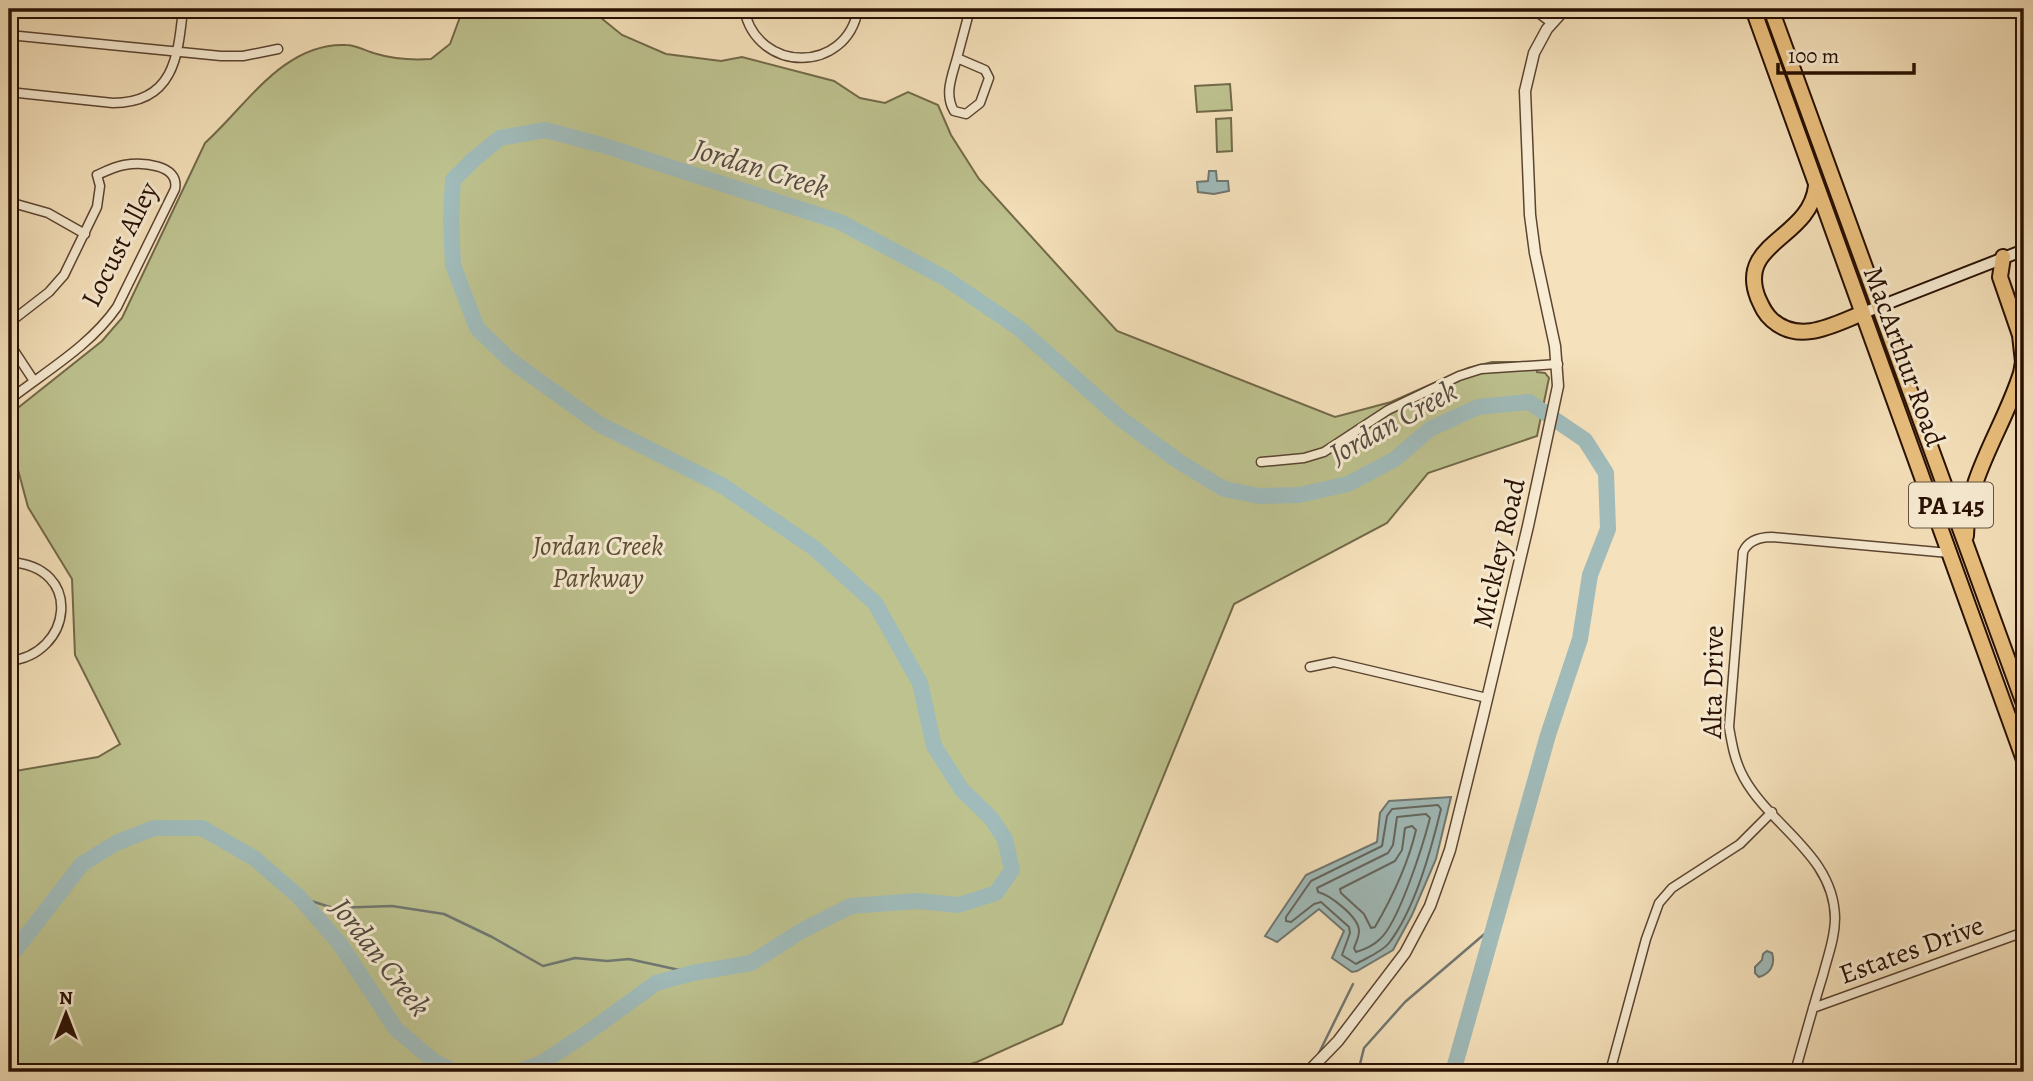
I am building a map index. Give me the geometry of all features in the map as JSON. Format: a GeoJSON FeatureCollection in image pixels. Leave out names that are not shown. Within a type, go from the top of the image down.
{"type":"FeatureCollection","features":[{"type":"Feature","properties":{"kind":"highway","name":"MacArthur Road"},"geometry":{"type":"LineString","coordinates":[[1753,9],[1949,553],[2016,723],[2024,760]]}},
{"type":"Feature","properties":{"kind":"highway","name":"MacArthur Road"},"geometry":{"type":"LineString","coordinates":[[1771,9],[2024,704]]}},
{"type":"Feature","properties":{"kind":"highway"},"geometry":{"type":"LineString","coordinates":[[1815,181],[1813,201],[1808,211],[1767,249],[1758,262],[1755,289],[1769,317],[1776,324],[1795,332],[1815,331],[1864,313]]}},
{"type":"Feature","properties":{"kind":"highway"},"geometry":{"type":"LineString","coordinates":[[1967,548],[1970,496],[2016,389],[2023,362],[2020,335],[2000,277],[2003,257]]}},
{"type":"Feature","properties":{"kind":"main road"},"geometry":{"type":"LineString","coordinates":[[1864,313],[2024,250]]}},
{"type":"Feature","properties":{"kind":"street"},"geometry":{"type":"LineString","coordinates":[[9,92],[113,103],[134,101],[154,91],[171,73],[178,51],[183,9]]}},
{"type":"Feature","properties":{"kind":"street"},"geometry":{"type":"LineString","coordinates":[[744,9],[751,29],[766,47],[798,58],[822,54],[839,45],[853,27],[858,9]]}},
{"type":"Feature","properties":{"kind":"street"},"geometry":{"type":"LineString","coordinates":[[957,58],[985,70],[989,78],[980,103],[965,114],[954,111],[949,97],[957,58],[970,9]]}},
{"type":"Feature","properties":{"kind":"street"},"geometry":{"type":"LineString","coordinates":[[1535,9],[1552,23]]}},
{"type":"Feature","properties":{"kind":"street","name":"Mickley Road"},"geometry":{"type":"LineString","coordinates":[[1308,1072],[1338,1041],[1405,953],[1430,906],[1450,850],[1487,698],[1558,386],[1558,364],[1530,215],[1525,92],[1534,53],[1552,23],[1565,9]]}},
{"type":"Feature","properties":{"kind":"street"},"geometry":{"type":"LineString","coordinates":[[9,35],[243,56],[278,49]]}},
{"type":"Feature","properties":{"kind":"street","name":"Locust Alley"},"geometry":{"type":"LineString","coordinates":[[9,400],[94,335],[117,307],[177,184],[172,173],[140,164],[112,168],[97,175],[100,186],[97,207],[85,234]]}},
{"type":"Feature","properties":{"kind":"street"},"geometry":{"type":"LineString","coordinates":[[9,202],[48,213],[85,234],[61,279],[49,292],[9,323]]}},
{"type":"Feature","properties":{"kind":"street"},"geometry":{"type":"LineString","coordinates":[[9,343],[34,381]]}},
{"type":"Feature","properties":{"kind":"street"},"geometry":{"type":"LineString","coordinates":[[1261,462],[1304,458],[1324,452],[1388,410],[1459,376],[1481,369],[1558,364]]}},
{"type":"Feature","properties":{"kind":"street","name":"Alta Drive"},"geometry":{"type":"LineString","coordinates":[[1795,1072],[1832,944],[1835,915],[1823,873],[1752,790],[1732,750],[1728,727],[1740,569],[1746,546],[1763,537],[1772,537],[1949,553]]}},
{"type":"Feature","properties":{"kind":"street"},"geometry":{"type":"LineString","coordinates":[[9,562],[28,564],[47,575],[58,591],[62,607],[57,626],[44,645],[26,657],[9,661]]}},
{"type":"Feature","properties":{"kind":"street"},"geometry":{"type":"LineString","coordinates":[[1310,667],[1334,662],[1487,698]]}},
{"type":"Feature","properties":{"kind":"street"},"geometry":{"type":"LineString","coordinates":[[1611,1068],[1650,926],[1659,903],[1672,888],[1740,844],[1772,812]]}},
{"type":"Feature","properties":{"kind":"street","name":"Estates Drive"},"geometry":{"type":"LineString","coordinates":[[1813,1009],[2024,932]]}},
{"type":"Feature","properties":{"kind":"green space","name":"Jordan Creek Parkway"},"geometry":{"type":"Polygon","coordinates":[[[463,9],[590,9],[622,35],[666,54],[721,61],[742,57],[834,81],[860,98],[885,103],[908,92],[938,105],[951,135],[979,179],[1117,331],[1335,417],[1391,402],[1468,368],[1492,362],[1535,362],[1537,372],[1545,373],[1549,378],[1537,436],[1428,473],[1387,523],[1234,604],[1062,1024],[977,1062],[945,1072],[9,1072],[9,772],[98,757],[120,744],[75,655],[72,579],[28,507],[14,455],[9,450],[9,415],[102,341],[122,318],[205,143],[268,79],[304,54],[324,47],[350,45],[390,57],[431,59],[450,44],[463,9]]]}},
{"type":"Feature","properties":{"kind":"green space"},"geometry":{"type":"Polygon","coordinates":[[[1230,84],[1232,110],[1197,112],[1195,86],[1230,84]]]}},
{"type":"Feature","properties":{"kind":"green space"},"geometry":{"type":"Polygon","coordinates":[[[1231,118],[1232,151],[1217,152],[1216,119],[1231,118]]]}},
{"type":"Feature","properties":{"kind":"water"},"geometry":{"type":"Polygon","coordinates":[[[1209,171],[1216,171],[1217,181],[1228,181],[1229,191],[1214,194],[1198,192],[1197,182],[1208,181],[1209,171]]]}},
{"type":"Feature","properties":{"kind":"water"},"geometry":{"type":"Polygon","coordinates":[[[1451,797],[1436,859],[1412,915],[1393,950],[1352,972],[1332,958],[1344,931],[1319,909],[1277,942],[1265,936],[1306,875],[1377,842],[1380,813],[1389,801],[1451,797]]]}},
{"type":"Feature","properties":{"kind":"water"},"geometry":{"type":"Polygon","coordinates":[[[1767,951],[1772,953],[1772,966],[1769,972],[1759,977],[1755,973],[1755,967],[1767,951]]]}},
{"type":"Feature","properties":{"kind":"waterway","name":"Jordan Creek"},"geometry":{"type":"LineString","coordinates":[[516,1072],[540,1064],[656,983],[693,973],[751,963],[803,930],[851,906],[917,901],[959,905],[996,893],[1012,870],[1005,839],[991,818],[962,790],[934,746],[920,683],[875,603],[814,548],[723,486],[599,424],[510,360],[477,328],[453,265],[453,180],[500,138],[545,130],[602,145],[840,222],[945,278],[1020,329],[1121,419],[1178,461],[1224,489],[1259,496],[1299,495],[1348,484],[1395,459],[1430,429],[1478,407],[1529,402],[1585,440],[1606,473],[1608,529],[1590,575],[1580,639],[1548,735],[1453,1072]]}},
{"type":"Feature","properties":{"kind":"waterway","name":"Jordan Creek"},"geometry":{"type":"LineString","coordinates":[[9,958],[82,864],[116,843],[154,828],[202,828],[254,858],[299,897],[340,944],[396,1029],[435,1062],[455,1072]]}},
{"type":"Feature","properties":{"kind":"waterway","name":"Jordan Creek"},"geometry":{"type":"LineString","coordinates":[[299,897],[333,908],[392,906],[444,914],[543,966],[575,958],[607,961],[629,959],[693,973]]}},
{"type":"Feature","properties":{"kind":"waterway"},"geometry":{"type":"LineString","coordinates":[[1358,1072],[1364,1048],[1405,1002],[1495,925]]}},
{"type":"Feature","properties":{"kind":"waterway"},"geometry":{"type":"LineString","coordinates":[[1316,1059],[1353,984]]}}]}
